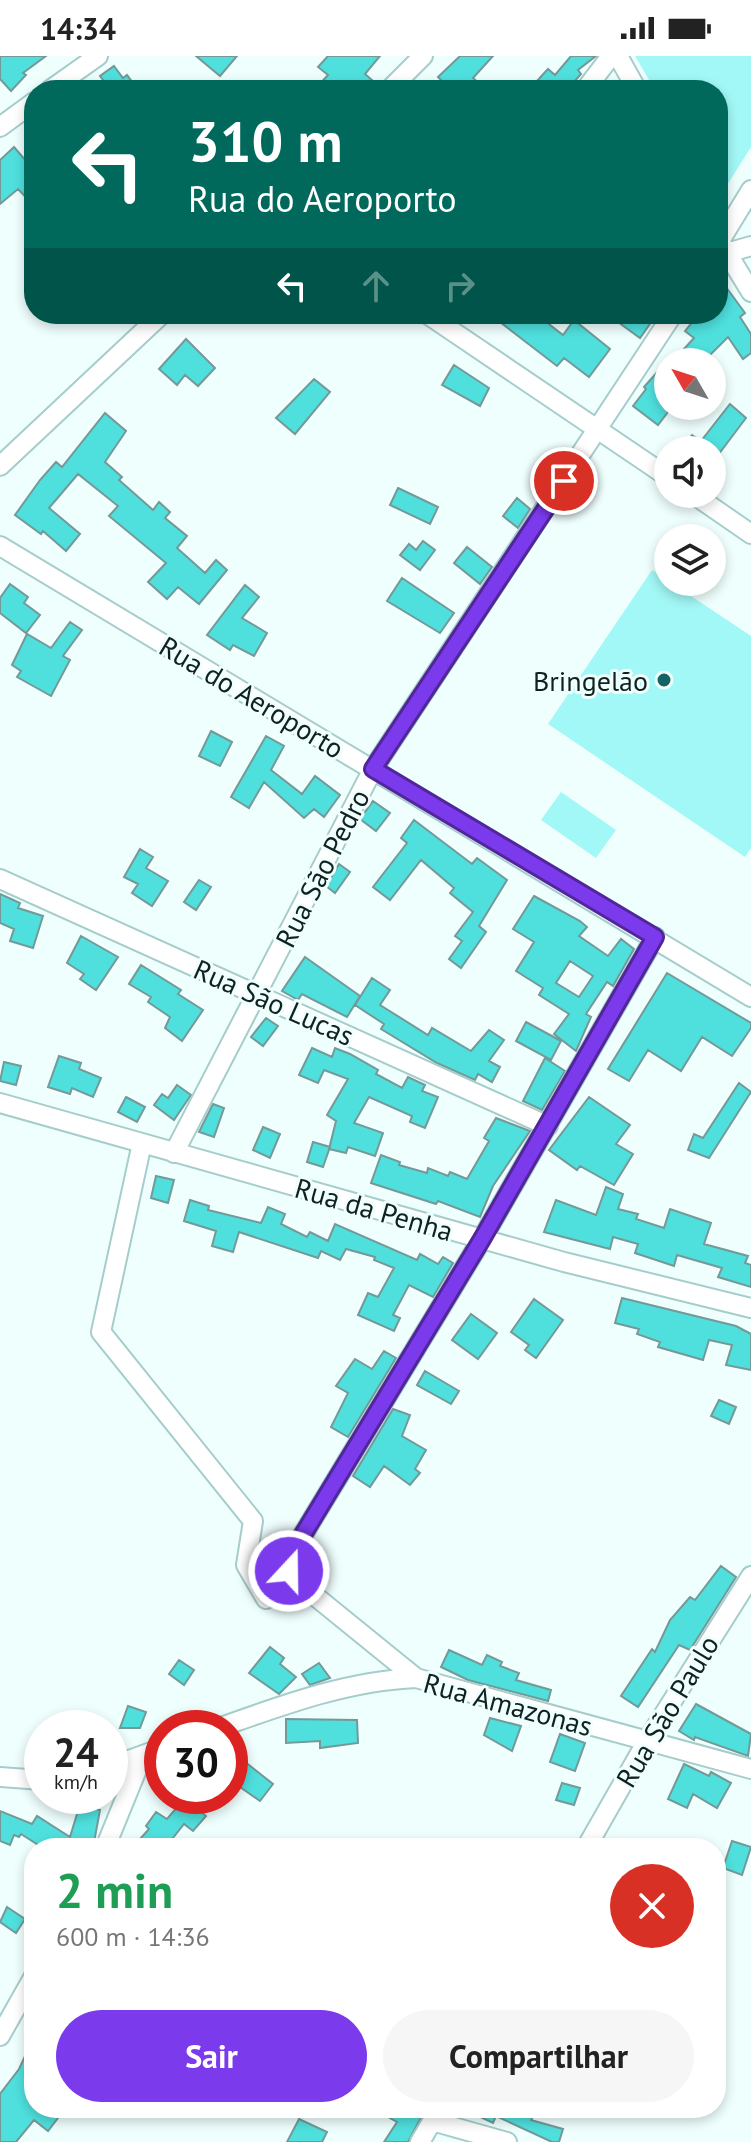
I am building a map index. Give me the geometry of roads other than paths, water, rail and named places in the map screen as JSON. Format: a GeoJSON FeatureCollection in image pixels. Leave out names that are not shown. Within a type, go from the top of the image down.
{"type":"FeatureCollection","features":[{"type":"Feature","properties":{"kind":"street"},"geometry":{"type":"LineString","coordinates":[[64,80],[98,56]]}},
{"type":"Feature","properties":{"kind":"street"},"geometry":{"type":"LineString","coordinates":[[593,80],[611,56]]}},
{"type":"Feature","properties":{"kind":"street"},"geometry":{"type":"LineString","coordinates":[[618,56],[631,80]]}},
{"type":"Feature","properties":{"kind":"street"},"geometry":{"type":"LineString","coordinates":[[397,80],[413,59]]}},
{"type":"Feature","properties":{"kind":"street"},"geometry":{"type":"LineString","coordinates":[[0,127],[24,109]]}},
{"type":"Feature","properties":{"kind":"street"},"geometry":{"type":"LineString","coordinates":[[728,231],[751,190]]}},
{"type":"Feature","properties":{"kind":"street"},"geometry":{"type":"LineString","coordinates":[[728,244],[751,246]]}},
{"type":"Feature","properties":{"kind":"street"},"geometry":{"type":"LineString","coordinates":[[728,255],[751,292]]}},
{"type":"Feature","properties":{"kind":"street"},"geometry":{"type":"LineString","coordinates":[[0,466],[151,324]]}},
{"type":"Feature","properties":{"kind":"street"},"geometry":{"type":"LineString","coordinates":[[442,324],[654,467]]}},
{"type":"Feature","properties":{"kind":"street","name":"Rua São Pedro"},"geometry":{"type":"LineString","coordinates":[[174,1153],[373,769],[667,324]]}},
{"type":"Feature","properties":{"kind":"street"},"geometry":{"type":"LineString","coordinates":[[713,508],[751,534]]}},
{"type":"Feature","properties":{"kind":"street","name":"Rua do Aeroporto"},"geometry":{"type":"LineString","coordinates":[[0,546],[750,993]]}},
{"type":"Feature","properties":{"kind":"street","name":"Rua São Lucas"},"geometry":{"type":"LineString","coordinates":[[0,879],[548,1126]]}},
{"type":"Feature","properties":{"kind":"street"},"geometry":{"type":"LineString","coordinates":[[416,1678],[294,1579],[287,1561],[482,1239],[655,937]]}},
{"type":"Feature","properties":{"kind":"street","name":"Rua da Penha"},"geometry":{"type":"LineString","coordinates":[[0,1103],[482,1239],[751,1308]]}},
{"type":"Feature","properties":{"kind":"street"},"geometry":{"type":"LineString","coordinates":[[142,1143],[101,1332],[253,1521],[246,1565],[266,1599]]}},
{"type":"Feature","properties":{"kind":"street","name":"Rua São Paulo"},"geometry":{"type":"LineString","coordinates":[[592,1838],[647,1741],[751,1576]]}},
{"type":"Feature","properties":{"kind":"street","name":"Rua Amazonas"},"geometry":{"type":"LineString","coordinates":[[248,1718],[325,1693],[364,1684],[416,1678],[751,1769]]}},
{"type":"Feature","properties":{"kind":"street"},"geometry":{"type":"LineString","coordinates":[[128,1760],[143,1755]]}},
{"type":"Feature","properties":{"kind":"street"},"geometry":{"type":"LineString","coordinates":[[109,1838],[143,1755]]}},
{"type":"Feature","properties":{"kind":"street"},"geometry":{"type":"LineString","coordinates":[[0,1777],[24,1779]]}},
{"type":"Feature","properties":{"kind":"street"},"geometry":{"type":"LineString","coordinates":[[0,2036],[24,1994]]}},
{"type":"Feature","properties":{"kind":"street"},"geometry":{"type":"LineString","coordinates":[[420,2142],[434,2118]]}},
{"type":"Feature","properties":{"kind":"street"},"geometry":{"type":"LineString","coordinates":[[444,2118],[507,2142]]}},
{"type":"Feature","properties":{"kind":"place","name":"Bringelão"},"geometry":{"type":"Point","coordinates":[664,680]}}]}
